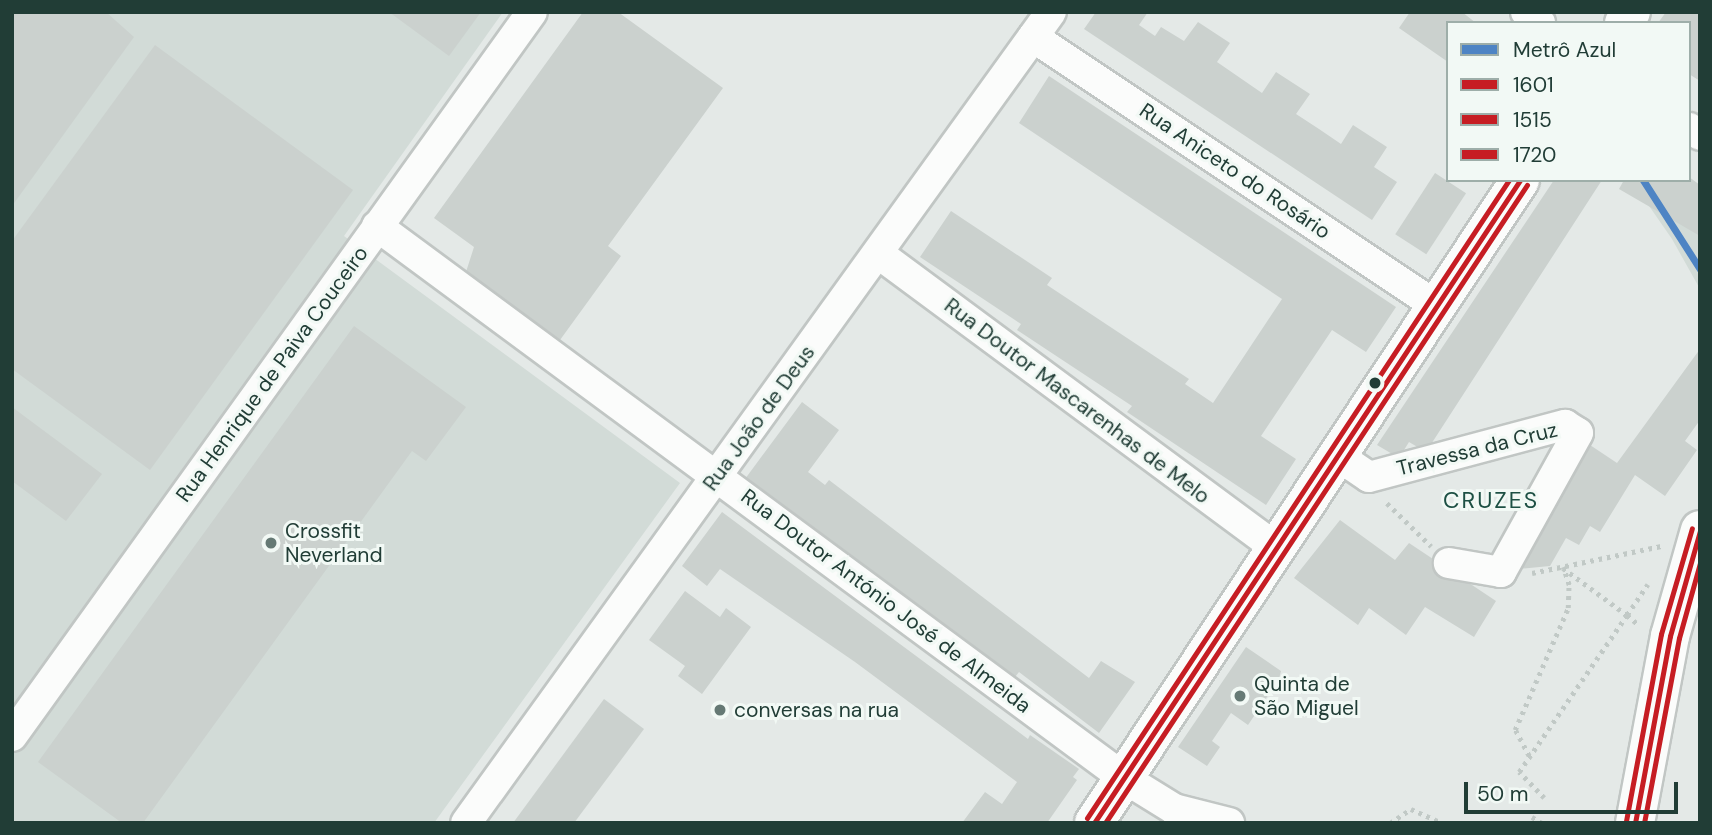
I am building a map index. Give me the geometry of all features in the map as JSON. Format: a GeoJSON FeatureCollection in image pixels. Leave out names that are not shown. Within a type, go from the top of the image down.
{"type":"FeatureCollection","features":[{"type":"Feature","properties":{"kind":"main road"},"geometry":{"type":"LineString","coordinates":[[1094,823],[1519,182]]}},
{"type":"Feature","properties":{"kind":"main road"},"geometry":{"type":"LineString","coordinates":[[1635,823],[1670,636],[1695,555]]}},
{"type":"Feature","properties":{"kind":"street","name":"Rua Henrique de Paiva Couceiro"},"geometry":{"type":"LineString","coordinates":[[12,736],[532,12]]}},
{"type":"Feature","properties":{"kind":"street","name":"Rua João de Deus"},"geometry":{"type":"LineString","coordinates":[[466,823],[1051,12]]}},
{"type":"Feature","properties":{"kind":"street","name":"Rua Aniceto do Rosário"},"geometry":{"type":"LineString","coordinates":[[1033,37],[1437,306]]}},
{"type":"Feature","properties":{"kind":"street","name":"Rua Doutor António José de Almeida"},"geometry":{"type":"LineString","coordinates":[[377,226],[1124,778],[1174,809],[1229,823]]}},
{"type":"Feature","properties":{"kind":"street","name":"Rua Doutor Mascarenhas de Melo"},"geometry":{"type":"LineString","coordinates":[[879,254],[1276,548]]}},
{"type":"Feature","properties":{"kind":"street","name":"Travessa da Cruz"},"geometry":{"type":"LineString","coordinates":[[1338,456],[1369,477],[1565,425],[1578,433],[1501,572],[1449,563]]}},
{"type":"Feature","properties":{"kind":"path"},"geometry":{"type":"LineString","coordinates":[[1369,477],[1372,488],[1449,563]]}},
{"type":"Feature","properties":{"kind":"path"},"geometry":{"type":"LineString","coordinates":[[1563,567],[1695,555]]}},
{"type":"Feature","properties":{"kind":"path"},"geometry":{"type":"LineString","coordinates":[[1563,567],[1649,632],[1670,636]]}},
{"type":"Feature","properties":{"kind":"path"},"geometry":{"type":"LineString","coordinates":[[1530,756],[1515,730],[1568,608],[1569,585],[1563,567]]}},
{"type":"Feature","properties":{"kind":"path"},"geometry":{"type":"LineString","coordinates":[[1544,798],[1519,772],[1627,615]]}},
{"type":"Feature","properties":{"kind":"path"},"geometry":{"type":"LineString","coordinates":[[1391,823],[1411,809],[1443,823]]}},
{"type":"Feature","properties":{"kind":"path"},"geometry":{"type":"LineString","coordinates":[[1532,817],[1542,823]]}},
{"type":"Feature","properties":{"kind":"shaded area"},"geometry":{"type":"Polygon","coordinates":[[[12,12],[503,12],[344,236],[680,483],[434,823],[12,823],[12,12]]]}},
{"type":"Feature","properties":{"kind":"shaded area"},"geometry":{"type":"Polygon","coordinates":[[[1632,182],[1700,212],[1700,289],[1672,239],[1632,182]]]}},
{"type":"Feature","properties":{"kind":"building"},"geometry":{"type":"Polygon","coordinates":[[[12,12],[106,12],[134,37],[12,206],[12,12]]]}},
{"type":"Feature","properties":{"kind":"building"},"geometry":{"type":"Polygon","coordinates":[[[389,12],[481,12],[449,56],[389,12]]]}},
{"type":"Feature","properties":{"kind":"building"},"geometry":{"type":"Polygon","coordinates":[[[583,12],[618,12],[723,88],[608,246],[621,256],[560,340],[466,272],[474,247],[434,218],[583,12]]]}},
{"type":"Feature","properties":{"kind":"building"},"geometry":{"type":"Polygon","coordinates":[[[1096,12],[1148,12],[1139,25],[1155,36],[1161,27],[1184,41],[1198,22],[1230,43],[1217,62],[1262,93],[1276,72],[1310,94],[1296,114],[1341,144],[1353,125],[1387,147],[1374,167],[1397,182],[1372,220],[1084,29],[1096,12]]]}},
{"type":"Feature","properties":{"kind":"building"},"geometry":{"type":"Polygon","coordinates":[[[1410,12],[1462,12],[1473,21],[1446,21],[1446,61],[1399,28],[1410,12]]]}},
{"type":"Feature","properties":{"kind":"building"},"geometry":{"type":"Polygon","coordinates":[[[1666,12],[1700,12],[1700,81],[1691,75],[1691,21],[1659,21],[1666,12]]]}},
{"type":"Feature","properties":{"kind":"building"},"geometry":{"type":"Polygon","coordinates":[[[155,45],[353,190],[150,470],[12,369],[12,241],[155,45]]]}},
{"type":"Feature","properties":{"kind":"building"},"geometry":{"type":"Polygon","coordinates":[[[1049,76],[1396,307],[1366,352],[1332,330],[1261,436],[1296,459],[1266,505],[1127,412],[1132,406],[1017,330],[1021,324],[920,257],[951,211],[1052,278],[1047,285],[1189,379],[1185,384],[1213,403],[1282,299],[1019,123],[1049,76]]]}},
{"type":"Feature","properties":{"kind":"building"},"geometry":{"type":"Polygon","coordinates":[[[1435,173],[1466,193],[1426,254],[1395,234],[1435,173]]]}},
{"type":"Feature","properties":{"kind":"building"},"geometry":{"type":"Polygon","coordinates":[[[1691,178],[1700,185],[1700,236],[1619,189],[1623,182],[1691,182],[1691,178]]]}},
{"type":"Feature","properties":{"kind":"building"},"geometry":{"type":"Polygon","coordinates":[[[1553,182],[1601,182],[1426,452],[1409,442],[1399,458],[1377,445],[1553,182]]]}},
{"type":"Feature","properties":{"kind":"building"},"geometry":{"type":"Polygon","coordinates":[[[354,326],[466,407],[426,461],[412,451],[143,823],[122,823],[38,762],[354,326]]]}},
{"type":"Feature","properties":{"kind":"building"},"geometry":{"type":"Polygon","coordinates":[[[1700,349],[1700,420],[1685,441],[1697,450],[1665,496],[1635,475],[1600,532],[1590,526],[1579,545],[1566,538],[1550,566],[1518,569],[1590,445],[1617,463],[1700,349]]]}},
{"type":"Feature","properties":{"kind":"building"},"geometry":{"type":"Polygon","coordinates":[[[802,402],[839,430],[808,472],[825,485],[829,480],[1089,678],[1101,661],[1135,682],[1099,733],[1019,672],[1015,677],[745,479],[802,402]]]}},
{"type":"Feature","properties":{"kind":"building"},"geometry":{"type":"Polygon","coordinates":[[[12,407],[102,474],[66,521],[12,481],[12,407]]]}},
{"type":"Feature","properties":{"kind":"building"},"geometry":{"type":"Polygon","coordinates":[[[722,512],[1028,739],[1030,735],[1079,769],[1073,777],[1077,780],[1047,823],[962,823],[985,792],[1002,804],[1017,782],[855,662],[720,569],[707,586],[682,566],[722,512]]]}},
{"type":"Feature","properties":{"kind":"building"},"geometry":{"type":"Polygon","coordinates":[[[1340,520],[1395,560],[1409,543],[1496,601],[1474,637],[1425,607],[1406,635],[1369,608],[1358,625],[1294,578],[1340,520]]]}},
{"type":"Feature","properties":{"kind":"building"},"geometry":{"type":"Polygon","coordinates":[[[685,591],[720,617],[726,608],[751,627],[702,694],[678,676],[685,666],[649,640],[685,591]]]}},
{"type":"Feature","properties":{"kind":"building","name":"Quinta de São Miguel"},"geometry":{"type":"Polygon","coordinates":[[[1246,647],[1281,671],[1279,679],[1248,725],[1231,713],[1212,741],[1220,747],[1207,766],[1178,747],[1246,647]]]}},
{"type":"Feature","properties":{"kind":"building"},"geometry":{"type":"Polygon","coordinates":[[[604,699],[644,729],[574,823],[513,823],[604,699]]]}},
{"type":"Feature","properties":{"kind":"metro line","name":"Azul"},"geometry":{"type":"LineString","coordinates":[[1644,182],[1700,269]]}},
{"type":"Feature","properties":{"kind":"transit line","name":"1720"},"geometry":{"type":"LineString","coordinates":[[1087,818],[1508,182]]}},
{"type":"Feature","properties":{"kind":"transit line","name":"1601"},"geometry":{"type":"LineString","coordinates":[[1094,823],[1519,182]]}},
{"type":"Feature","properties":{"kind":"transit line","name":"1515"},"geometry":{"type":"LineString","coordinates":[[1105,823],[1527,185]]}},
{"type":"Feature","properties":{"kind":"transit line","name":"1720"},"geometry":{"type":"LineString","coordinates":[[1626,821],[1661,634],[1692,528]]}},
{"type":"Feature","properties":{"kind":"transit line","name":"1601"},"geometry":{"type":"LineString","coordinates":[[1635,823],[1670,636],[1700,531]]}},
{"type":"Feature","properties":{"kind":"transit line","name":"1515"},"geometry":{"type":"LineString","coordinates":[[1644,823],[1679,638],[1700,563]]}},
{"type":"Feature","properties":{"kind":"place","name":"Crossfit Neverland"},"geometry":{"type":"Point","coordinates":[271,543]}},
{"type":"Feature","properties":{"kind":"place","name":"Quinta de São Miguel"},"geometry":{"type":"Point","coordinates":[1240,696]}},
{"type":"Feature","properties":{"kind":"place","name":"conversas na rua"},"geometry":{"type":"Point","coordinates":[720,710]}},
{"type":"Feature","properties":{"kind":"district","name":"CRUZES"},"geometry":{"type":"Point","coordinates":[1491,500]}}]}
